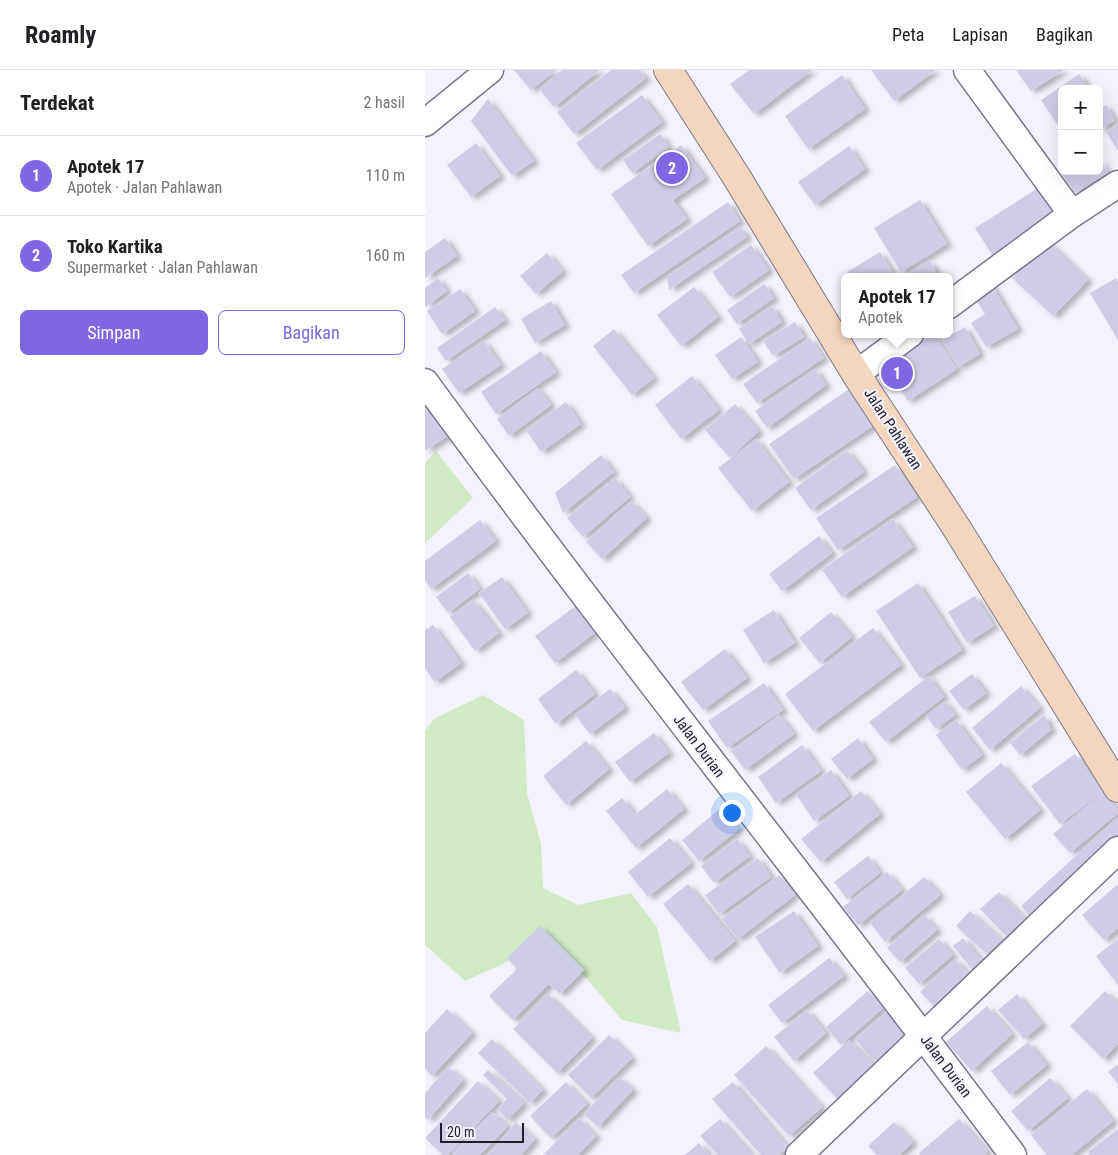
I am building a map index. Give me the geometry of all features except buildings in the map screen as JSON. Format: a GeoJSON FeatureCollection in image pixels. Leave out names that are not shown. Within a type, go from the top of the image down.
{"type":"FeatureCollection","features":[{"type":"Feature","properties":{"kind":"main road","name":"Jalan Pahlawan"},"geometry":{"type":"LineString","coordinates":[[668,70],[736,176],[856,374],[957,527],[1118,788]]}},
{"type":"Feature","properties":{"kind":"street"},"geometry":{"type":"LineString","coordinates":[[425,124],[490,70]]}},
{"type":"Feature","properties":{"kind":"street"},"geometry":{"type":"LineString","coordinates":[[967,70],[1072,214]]}},
{"type":"Feature","properties":{"kind":"street"},"geometry":{"type":"LineString","coordinates":[[953,302],[1072,214],[1118,184]]}},
{"type":"Feature","properties":{"kind":"street"},"geometry":{"type":"LineString","coordinates":[[856,374],[905,338]]}},
{"type":"Feature","properties":{"kind":"street","name":"Jalan Durian"},"geometry":{"type":"LineString","coordinates":[[425,382],[520,512],[923,1035],[1013,1155]]}},
{"type":"Feature","properties":{"kind":"street"},"geometry":{"type":"LineString","coordinates":[[799,1155],[1118,850]]}},
{"type":"Feature","properties":{"kind":"green space"},"geometry":{"type":"Polygon","coordinates":[[[436,451],[473,498],[425,543],[425,463],[436,451]]]}},
{"type":"Feature","properties":{"kind":"green space"},"geometry":{"type":"Polygon","coordinates":[[[483,695],[524,720],[527,793],[541,844],[543,888],[578,905],[631,893],[657,927],[681,1033],[622,1020],[579,970],[535,951],[465,981],[425,945],[425,731],[434,719],[483,695]]]}},
{"type":"Feature","properties":{"kind":"place","name":"Toko Kartika"},"geometry":{"type":"Point","coordinates":[672,168]}},
{"type":"Feature","properties":{"kind":"place","name":"Apotek 17"},"geometry":{"type":"Point","coordinates":[897,373]}}]}
